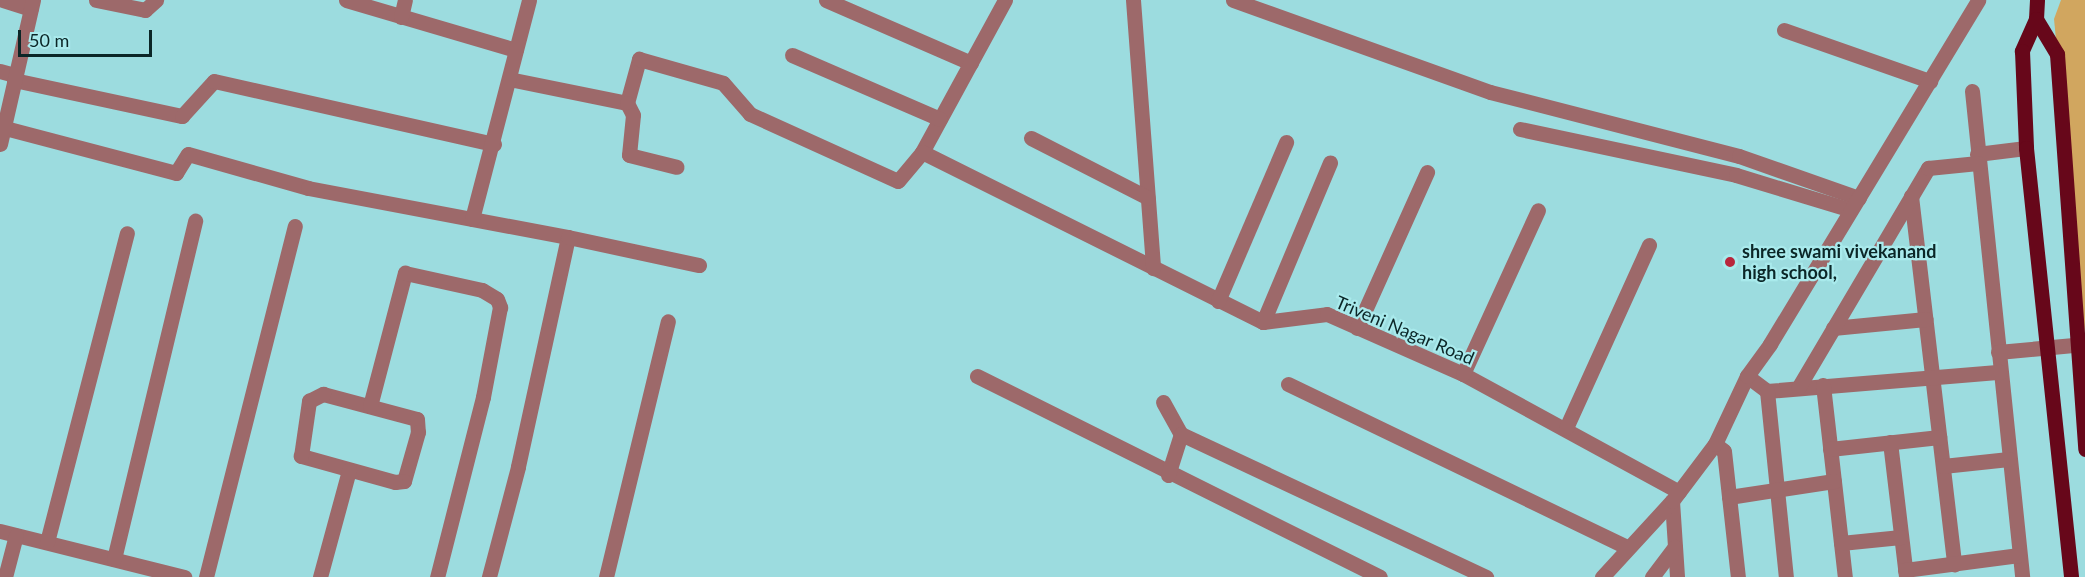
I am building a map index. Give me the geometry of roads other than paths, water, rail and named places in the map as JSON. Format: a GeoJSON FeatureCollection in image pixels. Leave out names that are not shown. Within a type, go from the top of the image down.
{"type":"FeatureCollection","features":[{"type":"Feature","properties":{"kind":"main road"},"geometry":{"type":"LineString","coordinates":[[2037,0],[2037,19],[2022,51],[2026,148],[2045,348],[2071,577]]}},
{"type":"Feature","properties":{"kind":"main road"},"geometry":{"type":"LineString","coordinates":[[2037,19],[2057,54],[2080,345],[2085,449]]}},
{"type":"Feature","properties":{"kind":"street"},"geometry":{"type":"LineString","coordinates":[[0,144],[32,4],[3,0]]}},
{"type":"Feature","properties":{"kind":"street"},"geometry":{"type":"LineString","coordinates":[[96,0],[145,10],[156,0]]}},
{"type":"Feature","properties":{"kind":"street"},"geometry":{"type":"LineString","coordinates":[[346,0],[516,50]]}},
{"type":"Feature","properties":{"kind":"street"},"geometry":{"type":"LineString","coordinates":[[401,17],[405,0]]}},
{"type":"Feature","properties":{"kind":"street"},"geometry":{"type":"LineString","coordinates":[[472,219],[494,144],[529,0]]}},
{"type":"Feature","properties":{"kind":"street"},"geometry":{"type":"LineString","coordinates":[[826,0],[970,63]]}},
{"type":"Feature","properties":{"kind":"street"},"geometry":{"type":"LineString","coordinates":[[677,167],[629,155],[633,115],[627,103],[639,59],[723,83],[750,114],[898,181],[922,152],[1005,0]]}},
{"type":"Feature","properties":{"kind":"street"},"geometry":{"type":"LineString","coordinates":[[1134,0],[1154,268]]}},
{"type":"Feature","properties":{"kind":"street"},"geometry":{"type":"LineString","coordinates":[[1233,0],[1490,92],[1739,156],[1855,204]]}},
{"type":"Feature","properties":{"kind":"street"},"geometry":{"type":"LineString","coordinates":[[1602,577],[1626,547],[1675,497],[1715,444],[1747,376],[1930,81],[1974,1]]}},
{"type":"Feature","properties":{"kind":"street"},"geometry":{"type":"LineString","coordinates":[[1785,30],[1930,81]]}},
{"type":"Feature","properties":{"kind":"street"},"geometry":{"type":"LineString","coordinates":[[792,55],[940,119]]}},
{"type":"Feature","properties":{"kind":"street"},"geometry":{"type":"LineString","coordinates":[[0,71],[15,78],[182,116],[214,81],[494,144]]}},
{"type":"Feature","properties":{"kind":"street"},"geometry":{"type":"LineString","coordinates":[[510,79],[627,103]]}},
{"type":"Feature","properties":{"kind":"street"},"geometry":{"type":"LineString","coordinates":[[1972,91],[2022,577]]}},
{"type":"Feature","properties":{"kind":"street"},"geometry":{"type":"LineString","coordinates":[[4,128],[176,173],[188,154],[308,188],[568,237],[699,265]]}},
{"type":"Feature","properties":{"kind":"street"},"geometry":{"type":"LineString","coordinates":[[1520,129],[1736,175],[1855,204]]}},
{"type":"Feature","properties":{"kind":"street"},"geometry":{"type":"LineString","coordinates":[[1031,138],[1148,198]]}},
{"type":"Feature","properties":{"kind":"street"},"geometry":{"type":"LineString","coordinates":[[1218,301],[1286,142]]}},
{"type":"Feature","properties":{"kind":"street"},"geometry":{"type":"LineString","coordinates":[[1798,387],[1928,168],[2026,148]]}},
{"type":"Feature","properties":{"kind":"street"},"geometry":{"type":"LineString","coordinates":[[922,152],[1263,322],[1330,163]]}},
{"type":"Feature","properties":{"kind":"street"},"geometry":{"type":"LineString","coordinates":[[1357,328],[1427,172]]}},
{"type":"Feature","properties":{"kind":"street"},"geometry":{"type":"LineString","coordinates":[[1911,196],[1954,564]]}},
{"type":"Feature","properties":{"kind":"street"},"geometry":{"type":"LineString","coordinates":[[1463,374],[1538,210]]}},
{"type":"Feature","properties":{"kind":"street"},"geometry":{"type":"LineString","coordinates":[[114,559],[195,221]]}},
{"type":"Feature","properties":{"kind":"street"},"geometry":{"type":"LineString","coordinates":[[206,577],[296,226]]}},
{"type":"Feature","properties":{"kind":"street"},"geometry":{"type":"LineString","coordinates":[[47,542],[127,233]]}},
{"type":"Feature","properties":{"kind":"street"},"geometry":{"type":"LineString","coordinates":[[489,577],[518,467],[568,237]]}},
{"type":"Feature","properties":{"kind":"street"},"geometry":{"type":"LineString","coordinates":[[1566,428],[1649,245]]}},
{"type":"Feature","properties":{"kind":"street"},"geometry":{"type":"LineString","coordinates":[[370,406],[405,273],[482,290],[497,299],[500,308],[483,397],[437,577]]}},
{"type":"Feature","properties":{"kind":"street","name":"Triveni Nagar Road"},"geometry":{"type":"LineString","coordinates":[[1263,322],[1327,314],[1463,374],[1566,428],[1675,497]]}},
{"type":"Feature","properties":{"kind":"street"},"geometry":{"type":"LineString","coordinates":[[1833,328],[1926,319]]}},
{"type":"Feature","properties":{"kind":"street"},"geometry":{"type":"LineString","coordinates":[[606,577],[668,321]]}},
{"type":"Feature","properties":{"kind":"street"},"geometry":{"type":"LineString","coordinates":[[1998,351],[2080,345]]}},
{"type":"Feature","properties":{"kind":"street"},"geometry":{"type":"LineString","coordinates":[[1747,376],[1767,391],[2000,372]]}},
{"type":"Feature","properties":{"kind":"street"},"geometry":{"type":"LineString","coordinates":[[977,376],[1168,475],[1380,577]]}},
{"type":"Feature","properties":{"kind":"street"},"geometry":{"type":"LineString","coordinates":[[1288,384],[1626,547]]}},
{"type":"Feature","properties":{"kind":"street"},"geometry":{"type":"LineString","coordinates":[[1823,385],[1845,577],[1838,577]]}},
{"type":"Feature","properties":{"kind":"street"},"geometry":{"type":"LineString","coordinates":[[1767,391],[1786,577]]}},
{"type":"Feature","properties":{"kind":"street"},"geometry":{"type":"LineString","coordinates":[[323,394],[417,419],[418,432],[406,477],[395,482],[349,471],[301,456],[309,400],[323,394]]}},
{"type":"Feature","properties":{"kind":"street"},"geometry":{"type":"LineString","coordinates":[[1163,402],[1180,434],[1486,577]]}},
{"type":"Feature","properties":{"kind":"street"},"geometry":{"type":"LineString","coordinates":[[1168,475],[1180,434]]}},
{"type":"Feature","properties":{"kind":"street"},"geometry":{"type":"LineString","coordinates":[[1830,449],[1939,437]]}},
{"type":"Feature","properties":{"kind":"street"},"geometry":{"type":"LineString","coordinates":[[1890,442],[1906,573],[2019,555]]}},
{"type":"Feature","properties":{"kind":"street"},"geometry":{"type":"LineString","coordinates":[[1715,444],[1724,452],[1738,577]]}},
{"type":"Feature","properties":{"kind":"street"},"geometry":{"type":"LineString","coordinates":[[1943,466],[2009,459]]}},
{"type":"Feature","properties":{"kind":"street"},"geometry":{"type":"LineString","coordinates":[[320,577],[349,471]]}},
{"type":"Feature","properties":{"kind":"street"},"geometry":{"type":"LineString","coordinates":[[1729,497],[1834,481]]}},
{"type":"Feature","properties":{"kind":"street"},"geometry":{"type":"LineString","coordinates":[[1675,497],[1677,577]]}},
{"type":"Feature","properties":{"kind":"street"},"geometry":{"type":"LineString","coordinates":[[0,531],[114,559],[156,573],[184,577]]}},
{"type":"Feature","properties":{"kind":"street"},"geometry":{"type":"LineString","coordinates":[[5,577],[16,535]]}},
{"type":"Feature","properties":{"kind":"street"},"geometry":{"type":"LineString","coordinates":[[1841,543],[1901,537]]}},
{"type":"Feature","properties":{"kind":"street"},"geometry":{"type":"LineString","coordinates":[[1652,577],[1675,547]]}},
{"type":"Feature","properties":{"kind":"place","name":"shree swami vivekanand high school,"},"geometry":{"type":"Point","coordinates":[1730,262]}}]}
